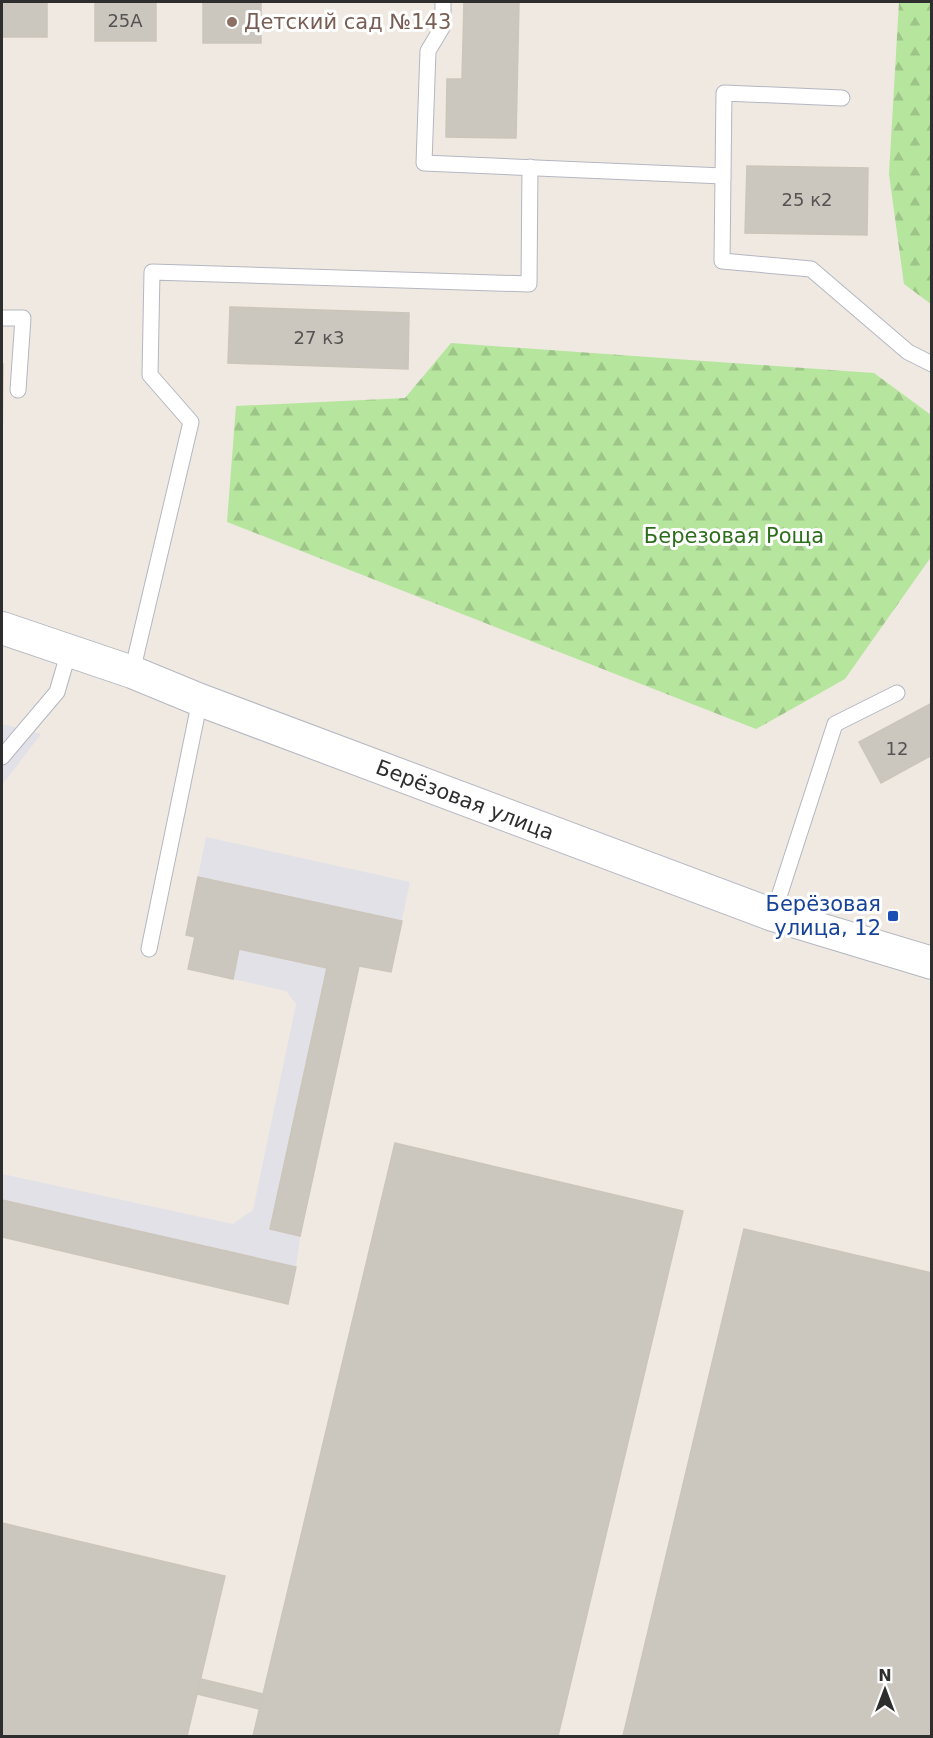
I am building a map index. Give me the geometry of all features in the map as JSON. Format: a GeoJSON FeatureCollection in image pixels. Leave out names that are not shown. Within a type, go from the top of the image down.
{"type":"FeatureCollection","features":[{"type":"Feature","properties":{"kind":"street","name":"Берёзовая улица"},"geometry":{"type":"LineString","coordinates":[[2,628],[132,672],[200,700],[773,915],[932,963]]}},
{"type":"Feature","properties":{"kind":"lane"},"geometry":{"type":"LineString","coordinates":[[443,2],[443,26],[428,51],[424,163],[723,176]]}},
{"type":"Feature","properties":{"kind":"lane"},"geometry":{"type":"LineString","coordinates":[[842,98],[724,93],[722,261],[811,269],[908,352],[932,364]]}},
{"type":"Feature","properties":{"kind":"lane"},"geometry":{"type":"LineString","coordinates":[[132,672],[190,422],[150,375],[152,272],[529,284],[530,166]]}},
{"type":"Feature","properties":{"kind":"lane"},"geometry":{"type":"LineString","coordinates":[[2,318],[23,318],[18,390]]}},
{"type":"Feature","properties":{"kind":"lane"},"geometry":{"type":"LineString","coordinates":[[2,757],[57,692],[69,651]]}},
{"type":"Feature","properties":{"kind":"lane"},"geometry":{"type":"LineString","coordinates":[[773,915],[835,724],[897,693]]}},
{"type":"Feature","properties":{"kind":"lane"},"geometry":{"type":"LineString","coordinates":[[149,948],[200,700]]}},
{"type":"Feature","properties":{"kind":"shaded area"},"geometry":{"type":"Polygon","coordinates":[[[2,724],[41,734],[2,785],[2,724]]]}},
{"type":"Feature","properties":{"kind":"shaded area"},"geometry":{"type":"Polygon","coordinates":[[[206,837],[410,882],[391,972],[359,966],[300,1236],[288,1304],[2,1237],[2,1174],[233,1224],[253,1210],[296,1004],[286,991],[188,969],[195,937],[186,935],[206,837]]]}},
{"type":"Feature","properties":{"kind":"green space"},"geometry":{"type":"Polygon","coordinates":[[[899,2],[931,2],[931,304],[904,284],[889,174],[899,2]]]}},
{"type":"Feature","properties":{"kind":"green space","name":"Березовая Роща"},"geometry":{"type":"Polygon","coordinates":[[[451,343],[874,373],[931,415],[931,557],[845,679],[756,729],[227,522],[236,406],[405,398],[451,343]]]}},
{"type":"Feature","properties":{"kind":"building"},"geometry":{"type":"Polygon","coordinates":[[[2,2],[47,2],[47,37],[2,37],[2,2]]]}},
{"type":"Feature","properties":{"kind":"building"},"geometry":{"type":"Polygon","coordinates":[[[95,2],[156,2],[156,41],[95,41],[95,2]]]}},
{"type":"Feature","properties":{"kind":"building","name":"Детский сад №143"},"geometry":{"type":"Polygon","coordinates":[[[203,2],[261,2],[261,43],[203,43],[203,2]]]}},
{"type":"Feature","properties":{"kind":"building"},"geometry":{"type":"Polygon","coordinates":[[[464,2],[519,2],[516,138],[446,137],[447,79],[462,79],[464,2]]]}},
{"type":"Feature","properties":{"kind":"building"},"geometry":{"type":"Polygon","coordinates":[[[747,166],[868,168],[867,235],[745,233],[747,166]]]}},
{"type":"Feature","properties":{"kind":"building"},"geometry":{"type":"Polygon","coordinates":[[[230,307],[409,313],[408,369],[228,363],[230,307]]]}},
{"type":"Feature","properties":{"kind":"building"},"geometry":{"type":"Polygon","coordinates":[[[2,364],[3,364],[2,448],[2,364]]]}},
{"type":"Feature","properties":{"kind":"building"},"geometry":{"type":"Polygon","coordinates":[[[932,703],[932,755],[881,783],[859,742],[932,703]]]}},
{"type":"Feature","properties":{"kind":"building"},"geometry":{"type":"Polygon","coordinates":[[[198,877],[402,921],[391,972],[359,966],[300,1236],[270,1229],[327,968],[239,949],[233,979],[188,969],[195,937],[186,935],[198,877]]]}},
{"type":"Feature","properties":{"kind":"building"},"geometry":{"type":"Polygon","coordinates":[[[395,1143],[683,1211],[558,1736],[253,1736],[395,1143]]]}},
{"type":"Feature","properties":{"kind":"building"},"geometry":{"type":"Polygon","coordinates":[[[2,1200],[296,1267],[288,1304],[2,1237],[2,1200]]]}},
{"type":"Feature","properties":{"kind":"building"},"geometry":{"type":"Polygon","coordinates":[[[744,1229],[932,1273],[932,1736],[623,1736],[744,1229]]]}},
{"type":"Feature","properties":{"kind":"building"},"geometry":{"type":"Polygon","coordinates":[[[2,1523],[225,1576],[187,1736],[2,1736],[2,1523]]]}},
{"type":"Feature","properties":{"kind":"building"},"geometry":{"type":"Polygon","coordinates":[[[201,1679],[263,1694],[259,1709],[197,1694],[201,1679]]]}},
{"type":"Feature","properties":{"kind":"place","name":"Детский сад №143"},"geometry":{"type":"Point","coordinates":[232,22]}},
{"type":"Feature","properties":{"kind":"place","name":"Берёзовая улица, 12"},"geometry":{"type":"Point","coordinates":[893,916]}}]}
